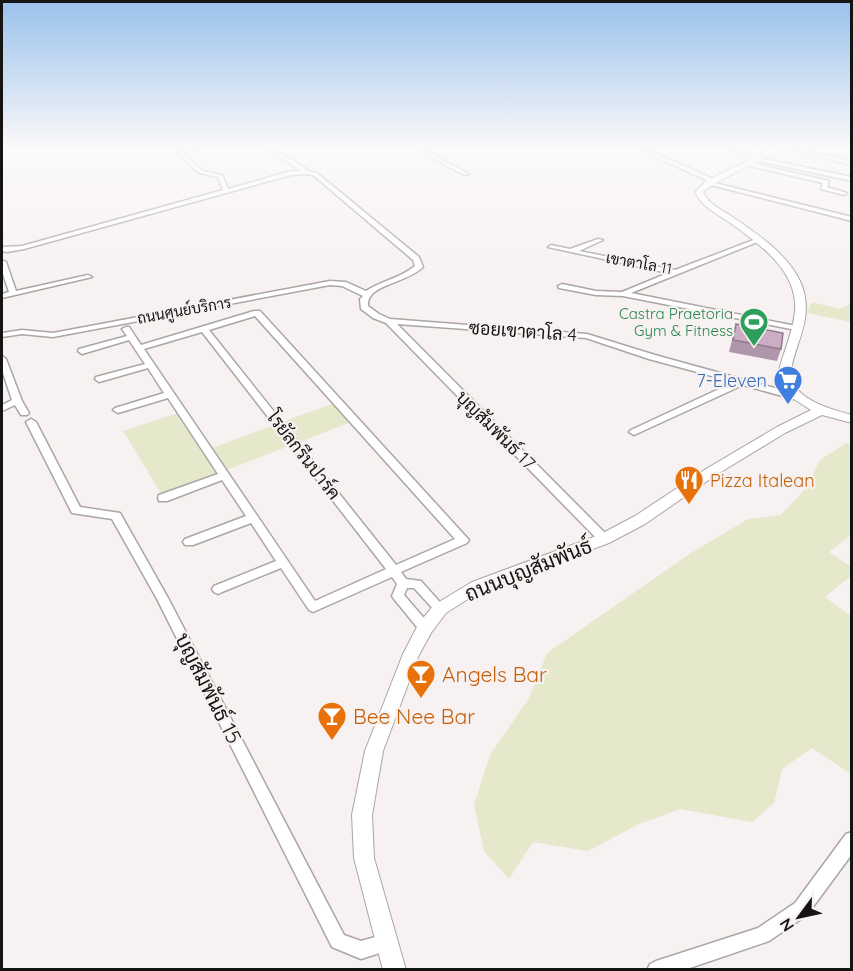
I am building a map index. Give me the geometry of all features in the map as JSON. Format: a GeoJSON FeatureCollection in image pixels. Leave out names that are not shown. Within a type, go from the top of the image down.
{"type":"FeatureCollection","features":[{"type":"Feature","properties":{"kind":"street"},"geometry":{"type":"LineString","coordinates":[[14,293],[2,260],[4,250],[214,194]]}},
{"type":"Feature","properties":{"kind":"street"},"geometry":{"type":"LineString","coordinates":[[339,194],[416,259],[419,267],[413,274],[397,282],[375,288],[365,294],[362,299],[364,307],[376,316],[389,321]]}},
{"type":"Feature","properties":{"kind":"street"},"geometry":{"type":"LineString","coordinates":[[700,194],[704,201],[758,240],[781,260],[794,278],[800,308],[784,375],[793,396],[822,410],[852,419]]}},
{"type":"Feature","properties":{"kind":"street"},"geometry":{"type":"LineString","coordinates":[[759,194],[852,219]]}},
{"type":"Feature","properties":{"kind":"street"},"geometry":{"type":"LineString","coordinates":[[571,251],[600,240]]}},
{"type":"Feature","properties":{"kind":"street","name":"เขาตาโล 11"},"geometry":{"type":"LineString","coordinates":[[551,246],[674,272],[758,240]]}},
{"type":"Feature","properties":{"kind":"street"},"geometry":{"type":"LineString","coordinates":[[623,294],[674,272]]}},
{"type":"Feature","properties":{"kind":"street"},"geometry":{"type":"LineString","coordinates":[[2,296],[88,277]]}},
{"type":"Feature","properties":{"kind":"street","name":"ถนนศูนย์บริการ"},"geometry":{"type":"LineString","coordinates":[[2,335],[22,332],[53,335],[330,283],[343,284],[365,294]]}},
{"type":"Feature","properties":{"kind":"street"},"geometry":{"type":"LineString","coordinates":[[562,286],[596,293],[623,294],[796,328]]}},
{"type":"Feature","properties":{"kind":"street"},"geometry":{"type":"LineString","coordinates":[[82,351],[129,333],[282,563],[313,608],[463,540],[257,313],[139,348]]}},
{"type":"Feature","properties":{"kind":"street","name":"ซอยเขาตาโล 4"},"geometry":{"type":"LineString","coordinates":[[389,321],[587,336],[793,396]]}},
{"type":"Feature","properties":{"kind":"street","name":"บุญสัมพันธ์ 17"},"geometry":{"type":"LineString","coordinates":[[389,321],[604,539]]}},
{"type":"Feature","properties":{"kind":"street","name":"โรยัลกรีนปาร์ค"},"geometry":{"type":"LineString","coordinates":[[203,328],[403,583],[417,584],[440,609]]}},
{"type":"Feature","properties":{"kind":"street"},"geometry":{"type":"LineString","coordinates":[[2,358],[6,388],[17,401],[2,408]]}},
{"type":"Feature","properties":{"kind":"street"},"geometry":{"type":"LineString","coordinates":[[99,380],[150,365]]}},
{"type":"Feature","properties":{"kind":"street"},"geometry":{"type":"LineString","coordinates":[[634,432],[742,382]]}},
{"type":"Feature","properties":{"kind":"street"},"geometry":{"type":"LineString","coordinates":[[118,410],[170,394]]}},
{"type":"Feature","properties":{"kind":"street","name":"บุญสัมพันธ์ 15"},"geometry":{"type":"LineString","coordinates":[[17,401],[76,510],[116,516],[162,598],[338,941],[361,950],[386,944]]}},
{"type":"Feature","properties":{"kind":"street","name":"ถนนบุญสัมพันธ์"},"geometry":{"type":"LineString","coordinates":[[395,969],[386,944],[364,858],[362,815],[374,751],[411,654],[425,627],[440,609],[477,586],[604,539],[640,519],[711,472],[781,430],[822,410]]}},
{"type":"Feature","properties":{"kind":"street"},"geometry":{"type":"LineString","coordinates":[[163,498],[224,476]]}},
{"type":"Feature","properties":{"kind":"street"},"geometry":{"type":"LineString","coordinates":[[189,542],[252,518]]}},
{"type":"Feature","properties":{"kind":"street"},"geometry":{"type":"LineString","coordinates":[[218,589],[282,563]]}},
{"type":"Feature","properties":{"kind":"street","name":"โรยัลกรีนปาร์ค"},"geometry":{"type":"LineString","coordinates":[[403,583],[398,596],[425,627]]}},
{"type":"Feature","properties":{"kind":"street"},"geometry":{"type":"LineString","coordinates":[[656,969],[764,935],[801,909],[852,840]]}},
{"type":"Feature","properties":{"kind":"green space"},"geometry":{"type":"Polygon","coordinates":[[[812,302],[839,309],[851,304],[851,322],[807,313],[812,302]]]}},
{"type":"Feature","properties":{"kind":"green space"},"geometry":{"type":"Polygon","coordinates":[[[334,403],[351,422],[162,495],[123,431],[178,413],[204,451],[334,403]]]}},
{"type":"Feature","properties":{"kind":"green space"},"geometry":{"type":"Polygon","coordinates":[[[846,443],[851,445],[851,535],[829,552],[851,567],[851,576],[825,597],[851,616],[851,774],[812,748],[782,769],[774,803],[752,822],[680,809],[637,825],[588,851],[533,842],[509,879],[484,851],[474,805],[490,755],[529,698],[547,653],[691,553],[748,519],[781,515],[806,488],[820,460],[846,443]]]}},
{"type":"Feature","properties":{"kind":"building"},"geometry":{"type":"Polygon","coordinates":[[[736,324],[783,333],[781,349],[733,340],[736,324]]]}},
{"type":"Feature","properties":{"kind":"place","name":"Castra Praetoria Gym & Fitness"},"geometry":{"type":"Point","coordinates":[754,348]}},
{"type":"Feature","properties":{"kind":"place","name":"7-Eleven"},"geometry":{"type":"Point","coordinates":[788,406]}},
{"type":"Feature","properties":{"kind":"place","name":"Pizza Italean"},"geometry":{"type":"Point","coordinates":[689,506]}},
{"type":"Feature","properties":{"kind":"place","name":"Angels Bar"},"geometry":{"type":"Point","coordinates":[421,700]}},
{"type":"Feature","properties":{"kind":"place","name":"Bee Nee Bar"},"geometry":{"type":"Point","coordinates":[332,742]}}]}
